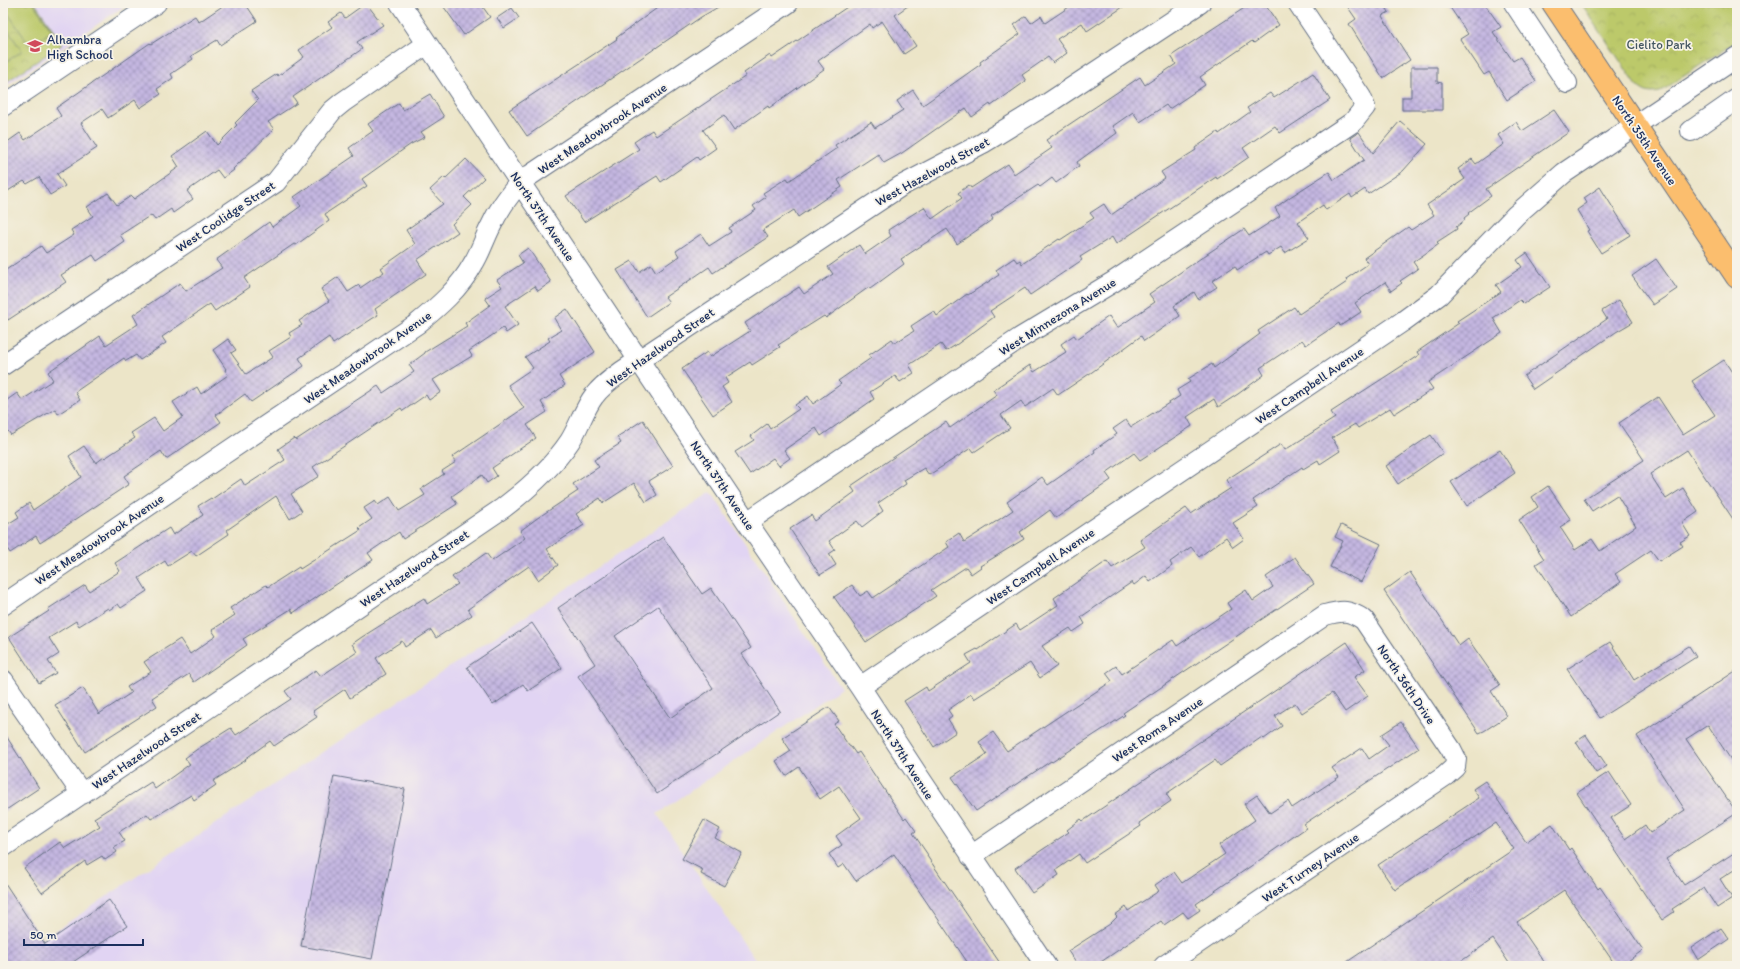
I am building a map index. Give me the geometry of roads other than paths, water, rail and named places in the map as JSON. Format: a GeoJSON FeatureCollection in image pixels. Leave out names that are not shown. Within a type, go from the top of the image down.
{"type":"FeatureCollection","features":[{"type":"Feature","properties":{"kind":"main road","name":"North 35th Avenue"},"geometry":{"type":"LineString","coordinates":[[1553,3],[1634,126],[1737,277]]}},
{"type":"Feature","properties":{"kind":"street"},"geometry":{"type":"LineString","coordinates":[[3,106],[156,3]]}},
{"type":"Feature","properties":{"kind":"street","name":"North 37th Avenue"},"geometry":{"type":"LineString","coordinates":[[400,3],[747,522],[860,686],[971,856],[1046,966]]}},
{"type":"Feature","properties":{"kind":"street","name":"West Meadowbrook Avenue"},"geometry":{"type":"LineString","coordinates":[[3,605],[417,324],[436,309],[461,282],[473,264],[504,202],[520,182],[788,3]]}},
{"type":"Feature","properties":{"kind":"street","name":"West Hazelwood Street"},"geometry":{"type":"LineString","coordinates":[[3,847],[490,517],[524,492],[543,475],[570,442],[593,396],[604,384],[900,186],[983,143],[1034,112],[1200,3]]}},
{"type":"Feature","properties":{"kind":"street","name":"West Minnezona Avenue"},"geometry":{"type":"LineString","coordinates":[[747,522],[1020,338],[1113,282],[1353,122],[1365,107],[1361,97],[1298,3]]}},
{"type":"Feature","properties":{"kind":"street"},"geometry":{"type":"LineString","coordinates":[[1514,3],[1567,83]]}},
{"type":"Feature","properties":{"kind":"street","name":"West Coolidge Street"},"geometry":{"type":"LineString","coordinates":[[3,365],[276,182],[332,111],[427,44]]}},
{"type":"Feature","properties":{"kind":"street","name":"West Campbell Avenue"},"geometry":{"type":"LineString","coordinates":[[860,686],[1402,322],[1439,295],[1533,198],[1564,173],[1737,57]]}},
{"type":"Feature","properties":{"kind":"street"},"geometry":{"type":"LineString","coordinates":[[1691,131],[1737,99]]}},
{"type":"Feature","properties":{"kind":"street","name":"North 36th Drive"},"geometry":{"type":"LineString","coordinates":[[1346,611],[1364,620],[1451,749],[1456,759],[1455,767]]}},
{"type":"Feature","properties":{"kind":"street","name":"West Roma Avenue"},"geometry":{"type":"LineString","coordinates":[[971,856],[1325,615],[1346,611]]}},
{"type":"Feature","properties":{"kind":"street"},"geometry":{"type":"LineString","coordinates":[[3,680],[82,794]]}},
{"type":"Feature","properties":{"kind":"street","name":"West Turney Avenue"},"geometry":{"type":"LineString","coordinates":[[1164,966],[1446,776],[1455,767]]}},
{"type":"Feature","properties":{"kind":"place","name":"Alhambra High School"},"geometry":{"type":"Point","coordinates":[35,46]}},
{"type":"Feature","properties":{"kind":"park label","name":"Cielito Park"},"geometry":{"type":"Point","coordinates":[1659,44]}}]}
